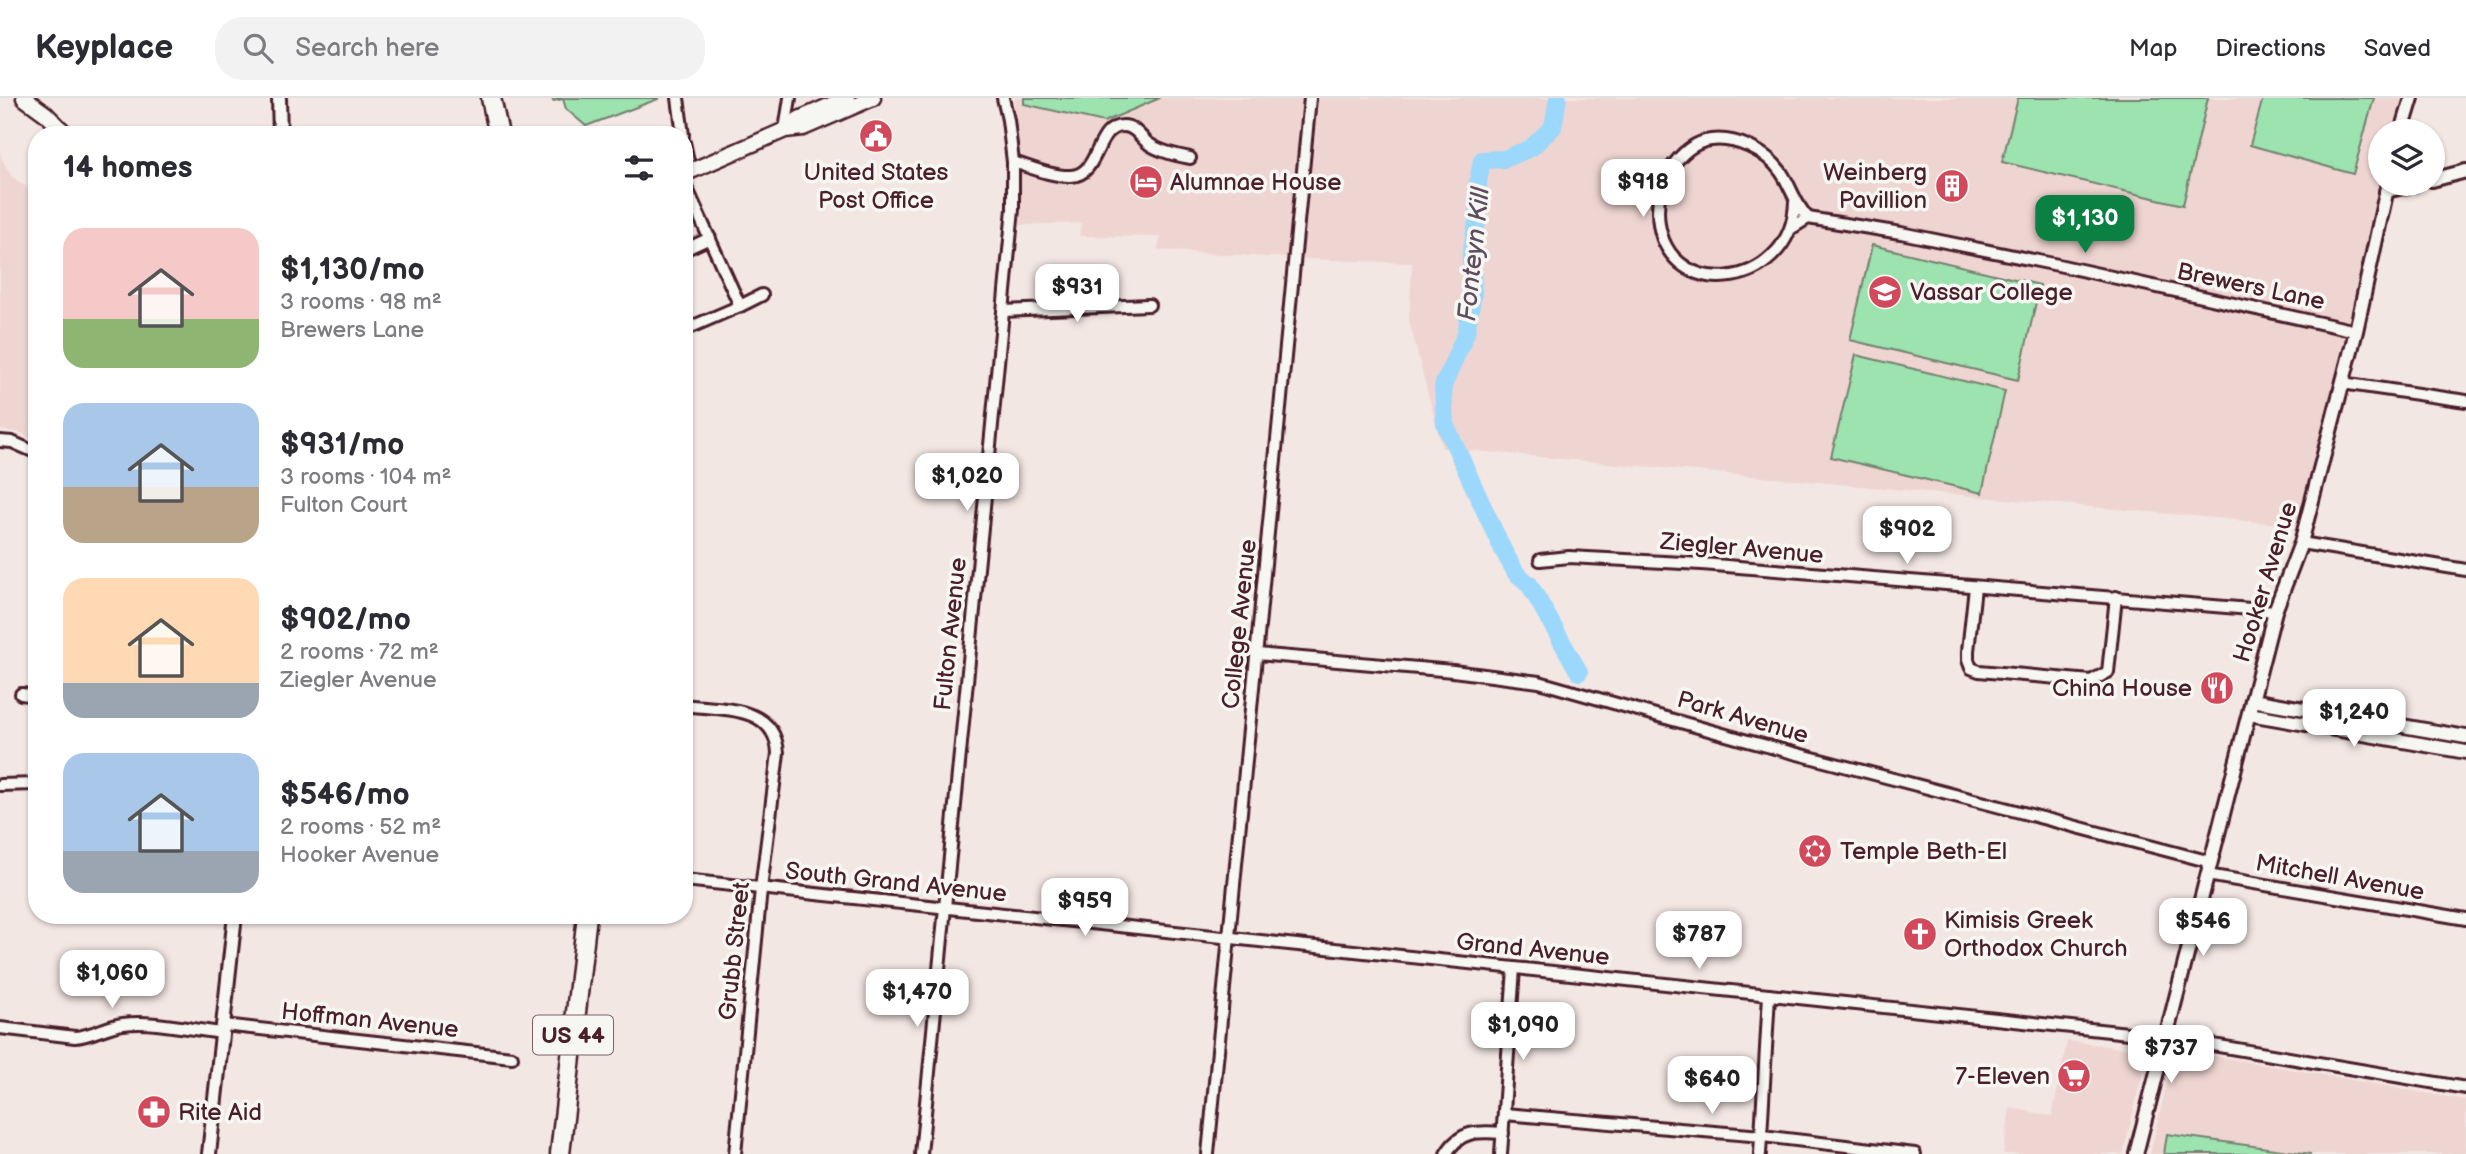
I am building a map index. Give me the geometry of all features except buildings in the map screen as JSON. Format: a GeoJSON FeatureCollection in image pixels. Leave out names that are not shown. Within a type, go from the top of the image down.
{"type":"FeatureCollection","features":[{"type":"Feature","properties":{"kind":"highway"},"geometry":{"type":"LineString","coordinates":[[491,98],[497,126]]}},
{"type":"Feature","properties":{"kind":"highway","name":"US 44"},"geometry":{"type":"LineString","coordinates":[[560,1154],[586,924]]}},
{"type":"Feature","properties":{"kind":"main road"},"geometry":{"type":"LineString","coordinates":[[25,98],[58,126]]}},
{"type":"Feature","properties":{"kind":"main road"},"geometry":{"type":"LineString","coordinates":[[693,173],[847,98]]}},
{"type":"Feature","properties":{"kind":"main road"},"geometry":{"type":"LineString","coordinates":[[785,130],[803,128],[873,98]]}},
{"type":"Feature","properties":{"kind":"street"},"geometry":{"type":"LineString","coordinates":[[279,98],[280,126]]}},
{"type":"Feature","properties":{"kind":"street"},"geometry":{"type":"LineString","coordinates":[[678,98],[682,126]]}},
{"type":"Feature","properties":{"kind":"street"},"geometry":{"type":"LineString","coordinates":[[785,130],[790,98]]}},
{"type":"Feature","properties":{"kind":"street","name":"Fulton Avenue"},"geometry":{"type":"LineString","coordinates":[[920,1154],[1013,209],[1013,162],[1003,98]]}},
{"type":"Feature","properties":{"kind":"street","name":"Fulton Avenue"},"geometry":{"type":"LineString","coordinates":[[1008,117],[1013,98]]}},
{"type":"Feature","properties":{"kind":"street","name":"College Avenue"},"geometry":{"type":"LineString","coordinates":[[1208,1154],[1310,98]]}},
{"type":"Feature","properties":{"kind":"street"},"geometry":{"type":"LineString","coordinates":[[2406,119],[2412,98]]}},
{"type":"Feature","properties":{"kind":"street"},"geometry":{"type":"LineString","coordinates":[[1013,162],[1062,175],[1078,175],[1088,168],[1109,133],[1119,126],[1132,128],[1148,143],[1162,151],[1190,158]]}},
{"type":"Feature","properties":{"kind":"street"},"geometry":{"type":"LineString","coordinates":[[1791,228],[1808,218],[1795,202],[1780,172],[1771,162],[1738,142],[1723,139],[1700,142],[1685,152],[1666,175],[1658,201],[1661,232],[1671,254],[1695,273],[1707,276],[1732,275],[1757,268],[1781,248],[1791,228],[1795,202]]}},
{"type":"Feature","properties":{"kind":"street"},"geometry":{"type":"LineString","coordinates":[[2445,177],[2466,171]]}},
{"type":"Feature","properties":{"kind":"street"},"geometry":{"type":"LineString","coordinates":[[693,194],[740,306]]}},
{"type":"Feature","properties":{"kind":"street","name":"Hooker Avenue"},"geometry":{"type":"LineString","coordinates":[[2136,1154],[2275,611],[2301,543],[2356,331],[2385,196]]}},
{"type":"Feature","properties":{"kind":"street","name":"Brewers Lane"},"geometry":{"type":"LineString","coordinates":[[1808,218],[1901,233],[2058,265],[2356,331]]}},
{"type":"Feature","properties":{"kind":"street"},"geometry":{"type":"LineString","coordinates":[[693,246],[710,238]]}},
{"type":"Feature","properties":{"kind":"street"},"geometry":{"type":"LineString","coordinates":[[693,326],[762,295]]}},
{"type":"Feature","properties":{"kind":"street"},"geometry":{"type":"LineString","coordinates":[[1003,311],[1149,305]]}},
{"type":"Feature","properties":{"kind":"street"},"geometry":{"type":"LineString","coordinates":[[2342,383],[2466,401]]}},
{"type":"Feature","properties":{"kind":"street"},"geometry":{"type":"LineString","coordinates":[[0,441],[12,442],[28,449]]}},
{"type":"Feature","properties":{"kind":"street"},"geometry":{"type":"LineString","coordinates":[[2301,543],[2466,570]]}},
{"type":"Feature","properties":{"kind":"street","name":"Ziegler Avenue"},"geometry":{"type":"LineString","coordinates":[[1540,560],[1569,556],[1702,564],[2275,611]]}},
{"type":"Feature","properties":{"kind":"street"},"geometry":{"type":"LineString","coordinates":[[1975,587],[1968,651],[1971,668],[1979,671],[2091,681],[2108,672],[2116,597]]}},
{"type":"Feature","properties":{"kind":"street","name":"Park Avenue"},"geometry":{"type":"LineString","coordinates":[[1257,654],[1453,671],[1539,682],[1744,740],[2211,862]]}},
{"type":"Feature","properties":{"kind":"street"},"geometry":{"type":"LineString","coordinates":[[21,694],[28,695]]}},
{"type":"Feature","properties":{"kind":"street"},"geometry":{"type":"LineString","coordinates":[[2252,700],[2466,737]]}},
{"type":"Feature","properties":{"kind":"street","name":"Grubb Street"},"geometry":{"type":"LineString","coordinates":[[693,706],[752,714],[764,720],[777,741],[778,753],[761,889],[735,1154]]}},
{"type":"Feature","properties":{"kind":"street"},"geometry":{"type":"LineString","coordinates":[[2249,714],[2466,752]]}},
{"type":"Feature","properties":{"kind":"street"},"geometry":{"type":"LineString","coordinates":[[0,785],[28,784]]}},
{"type":"Feature","properties":{"kind":"street","name":"Mitchell Avenue"},"geometry":{"type":"LineString","coordinates":[[2207,876],[2466,919]]}},
{"type":"Feature","properties":{"kind":"street","name":"South Grand Avenue"},"geometry":{"type":"LineString","coordinates":[[693,881],[1229,938]]}},
{"type":"Feature","properties":{"kind":"street"},"geometry":{"type":"LineString","coordinates":[[209,1154],[234,924]]}},
{"type":"Feature","properties":{"kind":"street","name":"Grand Avenue"},"geometry":{"type":"LineString","coordinates":[[1229,938],[2166,1037]]}},
{"type":"Feature","properties":{"kind":"street"},"geometry":{"type":"LineString","coordinates":[[1502,1154],[1514,968]]}},
{"type":"Feature","properties":{"kind":"street"},"geometry":{"type":"LineString","coordinates":[[1759,1154],[1769,995]]}},
{"type":"Feature","properties":{"kind":"street","name":"Hoffman Avenue"},"geometry":{"type":"LineString","coordinates":[[0,1028],[75,1037],[87,1036],[112,1026],[139,1023],[512,1057]]}},
{"type":"Feature","properties":{"kind":"street"},"geometry":{"type":"LineString","coordinates":[[2166,1037],[2466,1088]]}},
{"type":"Feature","properties":{"kind":"street"},"geometry":{"type":"LineString","coordinates":[[1504,1114],[1762,1136],[1916,1154]]}},
{"type":"Feature","properties":{"kind":"street"},"geometry":{"type":"LineString","coordinates":[[1447,1154],[1451,1145],[1465,1133],[1503,1133]]}},
{"type":"Feature","properties":{"kind":"shaded area","name":"Vassar College"},"geometry":{"type":"Polygon","coordinates":[[[1015,98],[2411,98],[2405,119],[2368,119],[2368,196],[2384,196],[2301,526],[1442,448],[1409,321],[1412,263],[1157,250],[1161,237],[1079,236],[1081,223],[1020,225],[1021,200],[1014,167],[1015,98]]]}},
{"type":"Feature","properties":{"kind":"shaded area"},"geometry":{"type":"Polygon","coordinates":[[[0,148],[1,157],[11,176],[28,188],[28,438],[19,432],[0,430],[0,148]]]}},
{"type":"Feature","properties":{"kind":"shaded area"},"geometry":{"type":"Polygon","coordinates":[[[2067,1041],[2148,1051],[2123,1154],[2003,1154],[2010,1108],[2052,1116],[2067,1041]]]}},
{"type":"Feature","properties":{"kind":"shaded area"},"geometry":{"type":"Polygon","coordinates":[[[2175,1049],[2466,1100],[2466,1154],[2150,1154],[2175,1049]]]}},
{"type":"Feature","properties":{"kind":"green space"},"geometry":{"type":"Polygon","coordinates":[[[552,98],[658,99],[586,126],[566,109],[563,99],[553,101],[552,98]]]}},
{"type":"Feature","properties":{"kind":"green space"},"geometry":{"type":"Polygon","coordinates":[[[1024,98],[1160,98],[1104,122],[1024,104],[1024,98]]]}},
{"type":"Feature","properties":{"kind":"green space"},"geometry":{"type":"Polygon","coordinates":[[[2018,98],[2208,98],[2183,205],[2002,162],[2018,98]]]}},
{"type":"Feature","properties":{"kind":"green space"},"geometry":{"type":"Polygon","coordinates":[[[2263,98],[2374,98],[2353,174],[2250,145],[2263,98]]]}},
{"type":"Feature","properties":{"kind":"green space"},"geometry":{"type":"Polygon","coordinates":[[[1872,245],[2040,285],[2018,380],[1850,340],[1872,245]]]}},
{"type":"Feature","properties":{"kind":"green space"},"geometry":{"type":"Polygon","coordinates":[[[1856,355],[2005,391],[1982,493],[1831,457],[1856,355]]]}},
{"type":"Feature","properties":{"kind":"green space"},"geometry":{"type":"Polygon","coordinates":[[[2167,1134],[2311,1154],[2164,1154],[2167,1134]]]}},
{"type":"Feature","properties":{"kind":"waterway","name":"Fonteyn Kill"},"geometry":{"type":"LineString","coordinates":[[1558,98],[1553,127],[1531,148],[1504,159],[1482,160],[1478,182],[1477,222],[1471,253],[1473,293],[1466,333],[1443,386],[1445,424],[1503,550],[1516,573],[1529,584],[1579,672]]}},
{"type":"Feature","properties":{"kind":"place","name":"United States Post Office"},"geometry":{"type":"Point","coordinates":[876,136]}},
{"type":"Feature","properties":{"kind":"place","name":"Alumnae House"},"geometry":{"type":"Point","coordinates":[1146,182]}},
{"type":"Feature","properties":{"kind":"place","name":"Weinberg Pavillion"},"geometry":{"type":"Point","coordinates":[1952,186]}},
{"type":"Feature","properties":{"kind":"place","name":"Vassar College"},"geometry":{"type":"Point","coordinates":[1885,292]}},
{"type":"Feature","properties":{"kind":"place","name":"China House"},"geometry":{"type":"Point","coordinates":[2217,688]}},
{"type":"Feature","properties":{"kind":"place","name":"Temple Beth-El"},"geometry":{"type":"Point","coordinates":[1815,851]}},
{"type":"Feature","properties":{"kind":"place","name":"Kimisis Greek Orthodox Church"},"geometry":{"type":"Point","coordinates":[1920,934]}},
{"type":"Feature","properties":{"kind":"place","name":"7-Eleven"},"geometry":{"type":"Point","coordinates":[2074,1076]}},
{"type":"Feature","properties":{"kind":"place","name":"Rite Aid"},"geometry":{"type":"Point","coordinates":[154,1112]}}]}
